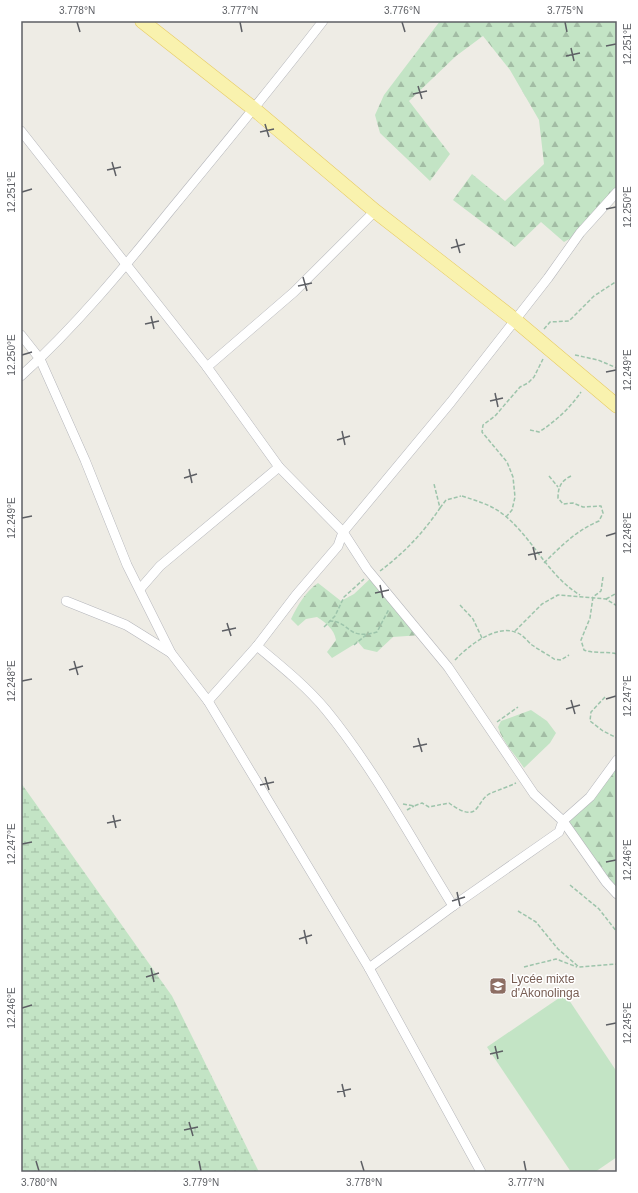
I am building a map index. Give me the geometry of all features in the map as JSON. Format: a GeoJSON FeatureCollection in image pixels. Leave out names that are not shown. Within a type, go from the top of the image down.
{"type":"FeatureCollection","features":[{"type":"Feature","properties":{"kind":"main road"},"geometry":{"type":"LineString","coordinates":[[142,21],[254,109],[375,211],[515,320],[617,406]]}},
{"type":"Feature","properties":{"kind":"street"},"geometry":{"type":"LineString","coordinates":[[21,376],[40,359],[127,264],[254,109],[323,21]]}},
{"type":"Feature","properties":{"kind":"street"},"geometry":{"type":"LineString","coordinates":[[21,131],[207,367],[279,467],[343,532],[373,576],[448,667],[534,794],[563,821],[606,882],[617,894]]}},
{"type":"Feature","properties":{"kind":"street"},"geometry":{"type":"LineString","coordinates":[[208,701],[258,646],[296,595],[338,546],[343,532],[440,415],[515,320],[580,233],[617,192]]}},
{"type":"Feature","properties":{"kind":"street"},"geometry":{"type":"LineString","coordinates":[[207,367],[294,292],[375,211]]}},
{"type":"Feature","properties":{"kind":"street"},"geometry":{"type":"LineString","coordinates":[[21,335],[40,359],[85,460],[127,565],[140,588],[171,653],[208,701],[369,968],[481,1172]]}},
{"type":"Feature","properties":{"kind":"street"},"geometry":{"type":"LineString","coordinates":[[140,588],[160,566],[279,467]]}},
{"type":"Feature","properties":{"kind":"street"},"geometry":{"type":"LineString","coordinates":[[66,601],[126,625],[171,653]]}},
{"type":"Feature","properties":{"kind":"street"},"geometry":{"type":"LineString","coordinates":[[258,646],[301,683],[326,710],[379,787],[453,906]]}},
{"type":"Feature","properties":{"kind":"street"},"geometry":{"type":"LineString","coordinates":[[369,968],[453,906],[559,832],[563,821],[590,797],[617,760]]}},
{"type":"Feature","properties":{"kind":"path"},"geometry":{"type":"LineString","coordinates":[[536,338],[550,322],[569,321],[594,296],[617,281]]}},
{"type":"Feature","properties":{"kind":"path"},"geometry":{"type":"LineString","coordinates":[[506,517],[512,510],[515,498],[513,477],[507,462],[482,432],[483,425],[495,416],[520,387],[531,380],[541,362],[554,353],[580,354],[617,368]]}},
{"type":"Feature","properties":{"kind":"path"},"geometry":{"type":"LineString","coordinates":[[530,430],[539,432],[558,419],[571,405],[588,382]]}},
{"type":"Feature","properties":{"kind":"path"},"geometry":{"type":"LineString","coordinates":[[549,476],[558,488]]}},
{"type":"Feature","properties":{"kind":"path"},"geometry":{"type":"LineString","coordinates":[[544,563],[568,540],[588,525],[599,521],[603,513],[601,506],[583,506],[573,503],[563,504],[558,498],[558,488],[564,480],[571,476]]}},
{"type":"Feature","properties":{"kind":"path"},"geometry":{"type":"LineString","coordinates":[[434,484],[440,508]]}},
{"type":"Feature","properties":{"kind":"path"},"geometry":{"type":"LineString","coordinates":[[324,627],[338,611],[344,597],[358,583],[367,577],[373,576],[401,553],[432,520],[446,500],[461,496],[482,502],[506,517],[544,563],[570,590],[580,596]]}},
{"type":"Feature","properties":{"kind":"path"},"geometry":{"type":"LineString","coordinates":[[603,577],[601,591],[593,597],[590,618],[581,640],[584,650],[617,654]]}},
{"type":"Feature","properties":{"kind":"path"},"geometry":{"type":"LineString","coordinates":[[515,632],[547,599],[558,594],[606,599],[617,606]]}},
{"type":"Feature","properties":{"kind":"path"},"geometry":{"type":"LineString","coordinates":[[606,599],[617,594]]}},
{"type":"Feature","properties":{"kind":"path"},"geometry":{"type":"LineString","coordinates":[[354,645],[361,637],[377,632],[388,609],[394,602]]}},
{"type":"Feature","properties":{"kind":"path"},"geometry":{"type":"LineString","coordinates":[[460,605],[473,619],[482,638]]}},
{"type":"Feature","properties":{"kind":"path"},"geometry":{"type":"LineString","coordinates":[[329,622],[340,623],[352,633],[368,635]]}},
{"type":"Feature","properties":{"kind":"path"},"geometry":{"type":"LineString","coordinates":[[448,667],[464,651],[482,638],[495,633],[515,632],[554,659],[561,660],[569,655]]}},
{"type":"Feature","properties":{"kind":"path"},"geometry":{"type":"LineString","coordinates":[[605,696],[591,712],[590,721],[603,731],[617,738]]}},
{"type":"Feature","properties":{"kind":"path"},"geometry":{"type":"LineString","coordinates":[[490,728],[498,720],[518,707]]}},
{"type":"Feature","properties":{"kind":"path"},"geometry":{"type":"LineString","coordinates":[[403,804],[414,806],[422,803],[429,807],[449,803],[460,811],[472,812],[476,810],[480,801],[489,794],[524,780]]}},
{"type":"Feature","properties":{"kind":"path"},"geometry":{"type":"LineString","coordinates":[[570,885],[599,909],[617,932]]}},
{"type":"Feature","properties":{"kind":"path"},"geometry":{"type":"LineString","coordinates":[[518,911],[536,922],[558,949],[579,967]]}},
{"type":"Feature","properties":{"kind":"path"},"geometry":{"type":"LineString","coordinates":[[524,967],[556,959],[579,967],[617,964]]}},
{"type":"Feature","properties":{"kind":"green space"},"geometry":{"type":"Polygon","coordinates":[[[440,21],[617,21],[617,192],[580,233],[564,242],[541,222],[515,247],[453,200],[472,174],[505,201],[544,164],[539,120],[510,70],[483,36],[456,56],[409,101],[450,154],[430,181],[380,133],[375,115],[384,95],[440,21]]]}},
{"type":"Feature","properties":{"kind":"green space"},"geometry":{"type":"Polygon","coordinates":[[[373,576],[421,635],[393,637],[377,652],[364,649],[358,642],[332,658],[327,652],[336,640],[331,629],[326,624],[317,617],[306,619],[298,626],[291,619],[299,604],[318,583],[341,601],[354,594],[373,576]]]}},
{"type":"Feature","properties":{"kind":"green space"},"geometry":{"type":"Polygon","coordinates":[[[531,710],[547,721],[556,733],[550,743],[524,768],[506,743],[498,727],[501,721],[531,710]]]}},
{"type":"Feature","properties":{"kind":"green space"},"geometry":{"type":"Polygon","coordinates":[[[617,760],[617,894],[563,821],[617,760]]]}},
{"type":"Feature","properties":{"kind":"green space"},"geometry":{"type":"Polygon","coordinates":[[[21,783],[172,996],[259,1172],[21,1172],[21,783]]]}},
{"type":"Feature","properties":{"kind":"green space"},"geometry":{"type":"Polygon","coordinates":[[[565,994],[617,1072],[617,1157],[595,1172],[571,1172],[487,1047],[565,994]]]}},
{"type":"Feature","properties":{"kind":"place","name":"Lycée mixte d'Akonolinga"},"geometry":{"type":"Point","coordinates":[498,986]}}]}
